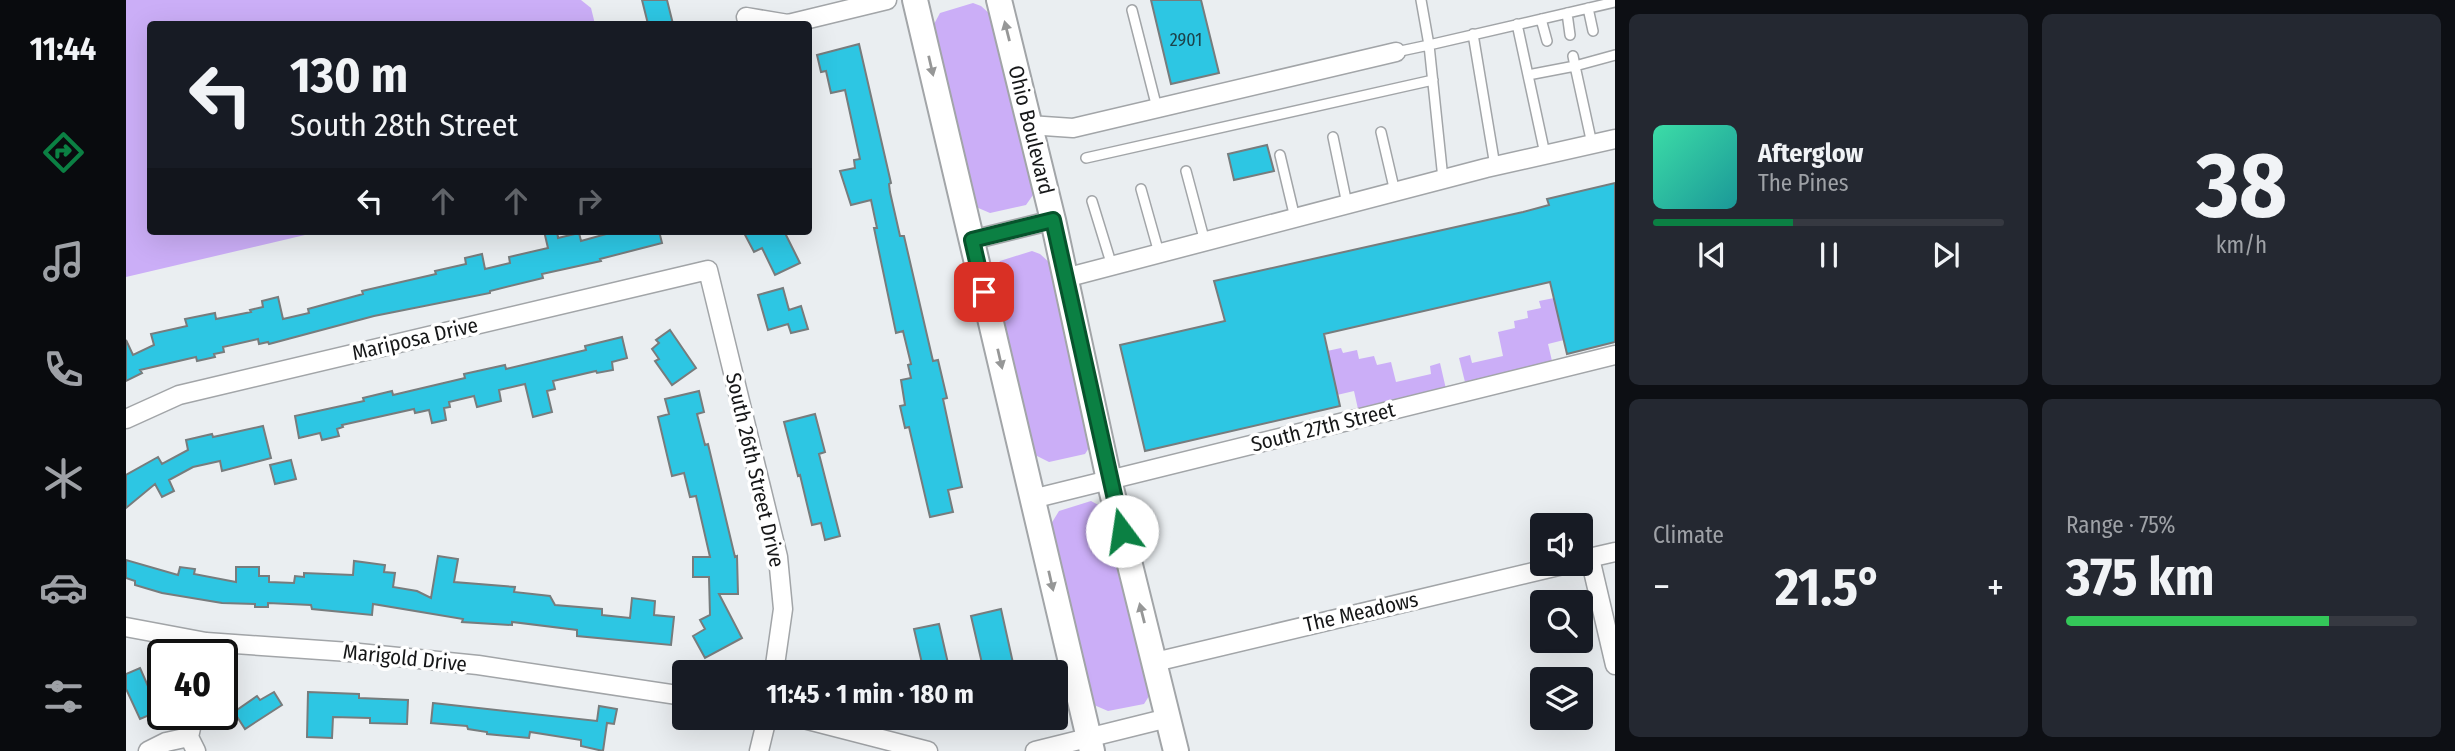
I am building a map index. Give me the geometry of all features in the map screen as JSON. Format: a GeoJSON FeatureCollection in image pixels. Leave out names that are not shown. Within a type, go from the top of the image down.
{"type":"FeatureCollection","features":[{"type":"Feature","properties":{"kind":"street"},"geometry":{"type":"LineString","coordinates":[[800,21],[887,0]]}},
{"type":"Feature","properties":{"kind":"street"},"geometry":{"type":"LineString","coordinates":[[915,0],[1090,744]]}},
{"type":"Feature","properties":{"kind":"street","name":"Ohio Boulevard"},"geometry":{"type":"LineString","coordinates":[[999,0],[1053,220],[1109,480],[1176,751]]}},
{"type":"Feature","properties":{"kind":"street"},"geometry":{"type":"LineString","coordinates":[[746,17],[770,21]]}},
{"type":"Feature","properties":{"kind":"street"},"geometry":{"type":"LineString","coordinates":[[1029,125],[1073,128],[1396,52]]}},
{"type":"Feature","properties":{"kind":"street"},"geometry":{"type":"LineString","coordinates":[[1065,278],[1443,179],[1615,139]]}},
{"type":"Feature","properties":{"kind":"street"},"geometry":{"type":"LineString","coordinates":[[972,240],[1053,220]]}},
{"type":"Feature","properties":{"kind":"street","name":"Mariposa Drive"},"geometry":{"type":"LineString","coordinates":[[126,419],[179,395],[708,270]]}},
{"type":"Feature","properties":{"kind":"street","name":"South 26th Street Drive"},"geometry":{"type":"LineString","coordinates":[[708,270],[778,557],[783,609],[776,660]]}},
{"type":"Feature","properties":{"kind":"street","name":"South 27th Street"},"geometry":{"type":"LineString","coordinates":[[1032,499],[1615,355]]}},
{"type":"Feature","properties":{"kind":"street"},"geometry":{"type":"LineString","coordinates":[[1593,557],[1615,552]]}},
{"type":"Feature","properties":{"kind":"street","name":"The Meadows"},"geometry":{"type":"LineString","coordinates":[[1154,662],[1530,573]]}},
{"type":"Feature","properties":{"kind":"street"},"geometry":{"type":"LineString","coordinates":[[1590,576],[1615,665]]}},
{"type":"Feature","properties":{"kind":"street","name":"Marigold Drive"},"geometry":{"type":"LineString","coordinates":[[126,626],[173,639]]}},
{"type":"Feature","properties":{"kind":"street","name":"Marigold Drive"},"geometry":{"type":"LineString","coordinates":[[238,649],[349,652],[478,665],[672,694]]}},
{"type":"Feature","properties":{"kind":"street"},"geometry":{"type":"LineString","coordinates":[[1035,751],[1090,744],[1168,718]]}},
{"type":"Feature","properties":{"kind":"street"},"geometry":{"type":"LineString","coordinates":[[759,751],[764,730]]}},
{"type":"Feature","properties":{"kind":"street"},"geometry":{"type":"LineString","coordinates":[[836,730],[884,746],[928,751]]}},
{"type":"Feature","properties":{"kind":"street"},"geometry":{"type":"LineString","coordinates":[[148,751],[166,742],[193,744]]}},
{"type":"Feature","properties":{"kind":"lane"},"geometry":{"type":"LineString","coordinates":[[1421,0],[1429,45],[1443,179]]}},
{"type":"Feature","properties":{"kind":"lane"},"geometry":{"type":"LineString","coordinates":[[1396,52],[1615,2]]}},
{"type":"Feature","properties":{"kind":"lane"},"geometry":{"type":"LineString","coordinates":[[1588,8],[1593,31]]}},
{"type":"Feature","properties":{"kind":"lane"},"geometry":{"type":"LineString","coordinates":[[1132,10],[1157,108]]}},
{"type":"Feature","properties":{"kind":"lane"},"geometry":{"type":"LineString","coordinates":[[1567,13],[1570,35]]}},
{"type":"Feature","properties":{"kind":"lane"},"geometry":{"type":"LineString","coordinates":[[1541,19],[1547,41]]}},
{"type":"Feature","properties":{"kind":"lane"},"geometry":{"type":"LineString","coordinates":[[1517,24],[1545,154]]}},
{"type":"Feature","properties":{"kind":"lane"},"geometry":{"type":"LineString","coordinates":[[1473,34],[1495,166]]}},
{"type":"Feature","properties":{"kind":"lane"},"geometry":{"type":"LineString","coordinates":[[1528,75],[1553,65],[1615,55]]}},
{"type":"Feature","properties":{"kind":"lane"},"geometry":{"type":"LineString","coordinates":[[1574,61],[1592,144]]}},
{"type":"Feature","properties":{"kind":"lane"},"geometry":{"type":"LineString","coordinates":[[1086,158],[1433,80]]}},
{"type":"Feature","properties":{"kind":"lane"},"geometry":{"type":"LineString","coordinates":[[1381,132],[1395,192]]}},
{"type":"Feature","properties":{"kind":"lane"},"geometry":{"type":"LineString","coordinates":[[1333,137],[1347,204]]}},
{"type":"Feature","properties":{"kind":"lane"},"geometry":{"type":"LineString","coordinates":[[1280,155],[1295,218]]}},
{"type":"Feature","properties":{"kind":"lane"},"geometry":{"type":"LineString","coordinates":[[1186,171],[1205,242]]}},
{"type":"Feature","properties":{"kind":"lane"},"geometry":{"type":"LineString","coordinates":[[1141,189],[1159,253]]}},
{"type":"Feature","properties":{"kind":"lane"},"geometry":{"type":"LineString","coordinates":[[1092,201],[1112,266]]}},
{"type":"Feature","properties":{"kind":"shaded area"},"geometry":{"type":"Polygon","coordinates":[[[126,0],[581,0],[591,8],[594,21],[147,21],[147,235],[305,235],[126,277],[126,0]]]}},
{"type":"Feature","properties":{"kind":"shaded area"},"geometry":{"type":"Polygon","coordinates":[[[973,3],[991,15],[1033,195],[1026,205],[990,213],[976,207],[933,26],[940,13],[973,3]]]}},
{"type":"Feature","properties":{"kind":"shaded area"},"geometry":{"type":"Polygon","coordinates":[[[1032,251],[1050,263],[1092,443],[1085,454],[1049,462],[1035,455],[992,274],[1000,261],[1032,251]]]}},
{"type":"Feature","properties":{"kind":"shaded area"},"geometry":{"type":"Polygon","coordinates":[[[1554,298],[1564,340],[1548,344],[1552,361],[1465,382],[1459,358],[1470,355],[1472,363],[1503,356],[1498,332],[1515,328],[1514,321],[1528,318],[1527,311],[1541,308],[1539,301],[1554,298]]]}},
{"type":"Feature","properties":{"kind":"shaded area"},"geometry":{"type":"Polygon","coordinates":[[[1341,348],[1343,353],[1357,350],[1359,359],[1374,356],[1377,365],[1391,362],[1396,382],[1431,374],[1430,366],[1440,363],[1446,389],[1358,409],[1354,391],[1337,395],[1327,351],[1341,348]]]}},
{"type":"Feature","properties":{"kind":"shaded area"},"geometry":{"type":"Polygon","coordinates":[[[1091,501],[1104,508],[1151,693],[1144,704],[1108,711],[1094,705],[1051,524],[1059,511],[1091,501]]]}},
{"type":"Feature","properties":{"kind":"building"},"geometry":{"type":"Polygon","coordinates":[[[642,0],[667,0],[672,21],[647,21],[642,0]]]}},
{"type":"Feature","properties":{"kind":"building"},"geometry":{"type":"Polygon","coordinates":[[[1151,0],[1201,0],[1219,73],[1171,84],[1151,0]]]}},
{"type":"Feature","properties":{"kind":"building"},"geometry":{"type":"Polygon","coordinates":[[[859,44],[891,183],[890,192],[900,236],[904,236],[933,361],[938,360],[947,398],[943,399],[962,487],[948,490],[953,512],[930,517],[909,427],[905,428],[900,406],[905,405],[901,380],[911,378],[908,365],[911,364],[903,331],[896,333],[874,228],[877,228],[871,200],[851,205],[840,171],[855,168],[854,160],[860,159],[845,90],[831,93],[826,71],[821,72],[817,55],[859,44]]]}},
{"type":"Feature","properties":{"kind":"building"},"geometry":{"type":"Polygon","coordinates":[[[1267,145],[1274,171],[1234,180],[1228,154],[1267,145]]]}},
{"type":"Feature","properties":{"kind":"building"},"geometry":{"type":"Polygon","coordinates":[[[1615,183],[1615,342],[1567,354],[1550,282],[1324,334],[1340,406],[1145,451],[1120,345],[1225,321],[1214,281],[1523,212],[1549,205],[1547,199],[1615,183]]]}},
{"type":"Feature","properties":{"kind":"building"},"geometry":{"type":"Polygon","coordinates":[[[545,235],[558,235],[558,238],[580,235],[581,241],[603,235],[660,235],[662,243],[600,259],[601,261],[542,274],[543,278],[490,293],[374,316],[269,344],[259,344],[258,339],[223,347],[224,352],[214,354],[215,357],[197,361],[196,357],[140,370],[142,373],[126,381],[126,340],[133,355],[154,345],[151,334],[187,326],[185,319],[215,313],[216,319],[251,312],[250,310],[263,307],[262,301],[278,297],[283,319],[363,294],[362,291],[436,274],[435,271],[466,264],[465,258],[482,254],[485,269],[510,263],[509,257],[548,248],[545,235]]]}},
{"type":"Feature","properties":{"kind":"building"},"geometry":{"type":"Polygon","coordinates":[[[745,235],[786,235],[800,263],[775,275],[762,248],[754,252],[745,235]]]}},
{"type":"Feature","properties":{"kind":"building"},"geometry":{"type":"Polygon","coordinates":[[[783,288],[789,310],[801,306],[808,329],[791,333],[788,324],[768,330],[758,295],[783,288]]]}},
{"type":"Feature","properties":{"kind":"building"},"geometry":{"type":"Polygon","coordinates":[[[670,330],[696,368],[672,385],[655,361],[659,359],[652,349],[659,343],[656,340],[670,330]]]}},
{"type":"Feature","properties":{"kind":"building"},"geometry":{"type":"Polygon","coordinates":[[[622,337],[627,358],[612,362],[613,370],[553,381],[555,389],[547,391],[552,412],[533,417],[525,384],[499,390],[501,401],[477,407],[474,396],[449,402],[450,407],[444,408],[446,420],[432,423],[429,410],[415,413],[414,409],[342,425],[343,427],[337,429],[339,436],[322,440],[320,433],[299,438],[295,416],[364,401],[363,398],[392,391],[393,395],[465,378],[464,374],[505,365],[506,369],[586,350],[585,346],[622,337]]]}},
{"type":"Feature","properties":{"kind":"building"},"geometry":{"type":"Polygon","coordinates":[[[699,391],[704,412],[697,414],[705,445],[708,444],[735,557],[737,556],[738,594],[719,594],[742,638],[705,658],[693,636],[705,629],[700,620],[710,615],[709,577],[693,577],[693,557],[710,557],[696,496],[690,497],[684,473],[672,476],[658,417],[669,414],[665,399],[699,391]]]}},
{"type":"Feature","properties":{"kind":"building"},"geometry":{"type":"Polygon","coordinates":[[[815,414],[825,452],[819,454],[840,536],[825,540],[821,523],[812,525],[784,422],[815,414]]]}},
{"type":"Feature","properties":{"kind":"building"},"geometry":{"type":"Polygon","coordinates":[[[263,426],[271,458],[222,471],[220,461],[193,467],[169,480],[174,491],[162,497],[155,484],[126,508],[126,475],[158,457],[162,464],[188,450],[186,440],[263,426]]]}},
{"type":"Feature","properties":{"kind":"building"},"geometry":{"type":"Polygon","coordinates":[[[291,460],[296,479],[275,484],[270,465],[291,460]]]}},
{"type":"Feature","properties":{"kind":"building"},"geometry":{"type":"Polygon","coordinates":[[[438,556],[458,559],[454,582],[515,587],[514,592],[550,596],[555,605],[602,609],[602,615],[630,618],[632,598],[655,601],[654,615],[674,617],[671,645],[577,636],[577,630],[512,622],[512,625],[462,622],[463,619],[373,604],[372,615],[312,609],[311,605],[268,603],[268,607],[255,607],[255,604],[222,603],[162,593],[135,585],[135,581],[126,578],[126,560],[178,575],[180,567],[195,569],[194,574],[236,582],[236,567],[259,567],[259,576],[269,576],[269,582],[294,583],[295,576],[304,577],[304,573],[353,575],[354,561],[385,565],[384,572],[395,573],[393,587],[417,591],[431,598],[438,556]]]}},
{"type":"Feature","properties":{"kind":"building"},"geometry":{"type":"Polygon","coordinates":[[[1001,609],[1012,660],[981,660],[971,616],[1001,609]]]}},
{"type":"Feature","properties":{"kind":"building"},"geometry":{"type":"Polygon","coordinates":[[[939,624],[947,660],[921,660],[914,629],[939,624]]]}},
{"type":"Feature","properties":{"kind":"building"},"geometry":{"type":"Polygon","coordinates":[[[140,668],[147,684],[147,716],[140,719],[126,689],[126,674],[140,668]]]}},
{"type":"Feature","properties":{"kind":"building"},"geometry":{"type":"Polygon","coordinates":[[[274,692],[282,705],[245,729],[238,718],[238,709],[257,696],[260,700],[274,692]]]}},
{"type":"Feature","properties":{"kind":"building"},"geometry":{"type":"Polygon","coordinates":[[[308,692],[408,700],[407,724],[370,723],[370,718],[333,717],[332,738],[307,737],[308,692]]]}},
{"type":"Feature","properties":{"kind":"building"},"geometry":{"type":"Polygon","coordinates":[[[433,703],[597,721],[599,706],[617,709],[614,724],[607,723],[603,751],[581,746],[581,740],[530,732],[529,738],[487,734],[468,729],[467,726],[431,723],[433,703]]]}},
{"type":"Feature","properties":{"kind":"route"},"geometry":{"type":"LineString","coordinates":[[984,292],[972,240],[1053,220],[1122,531]]}}]}
